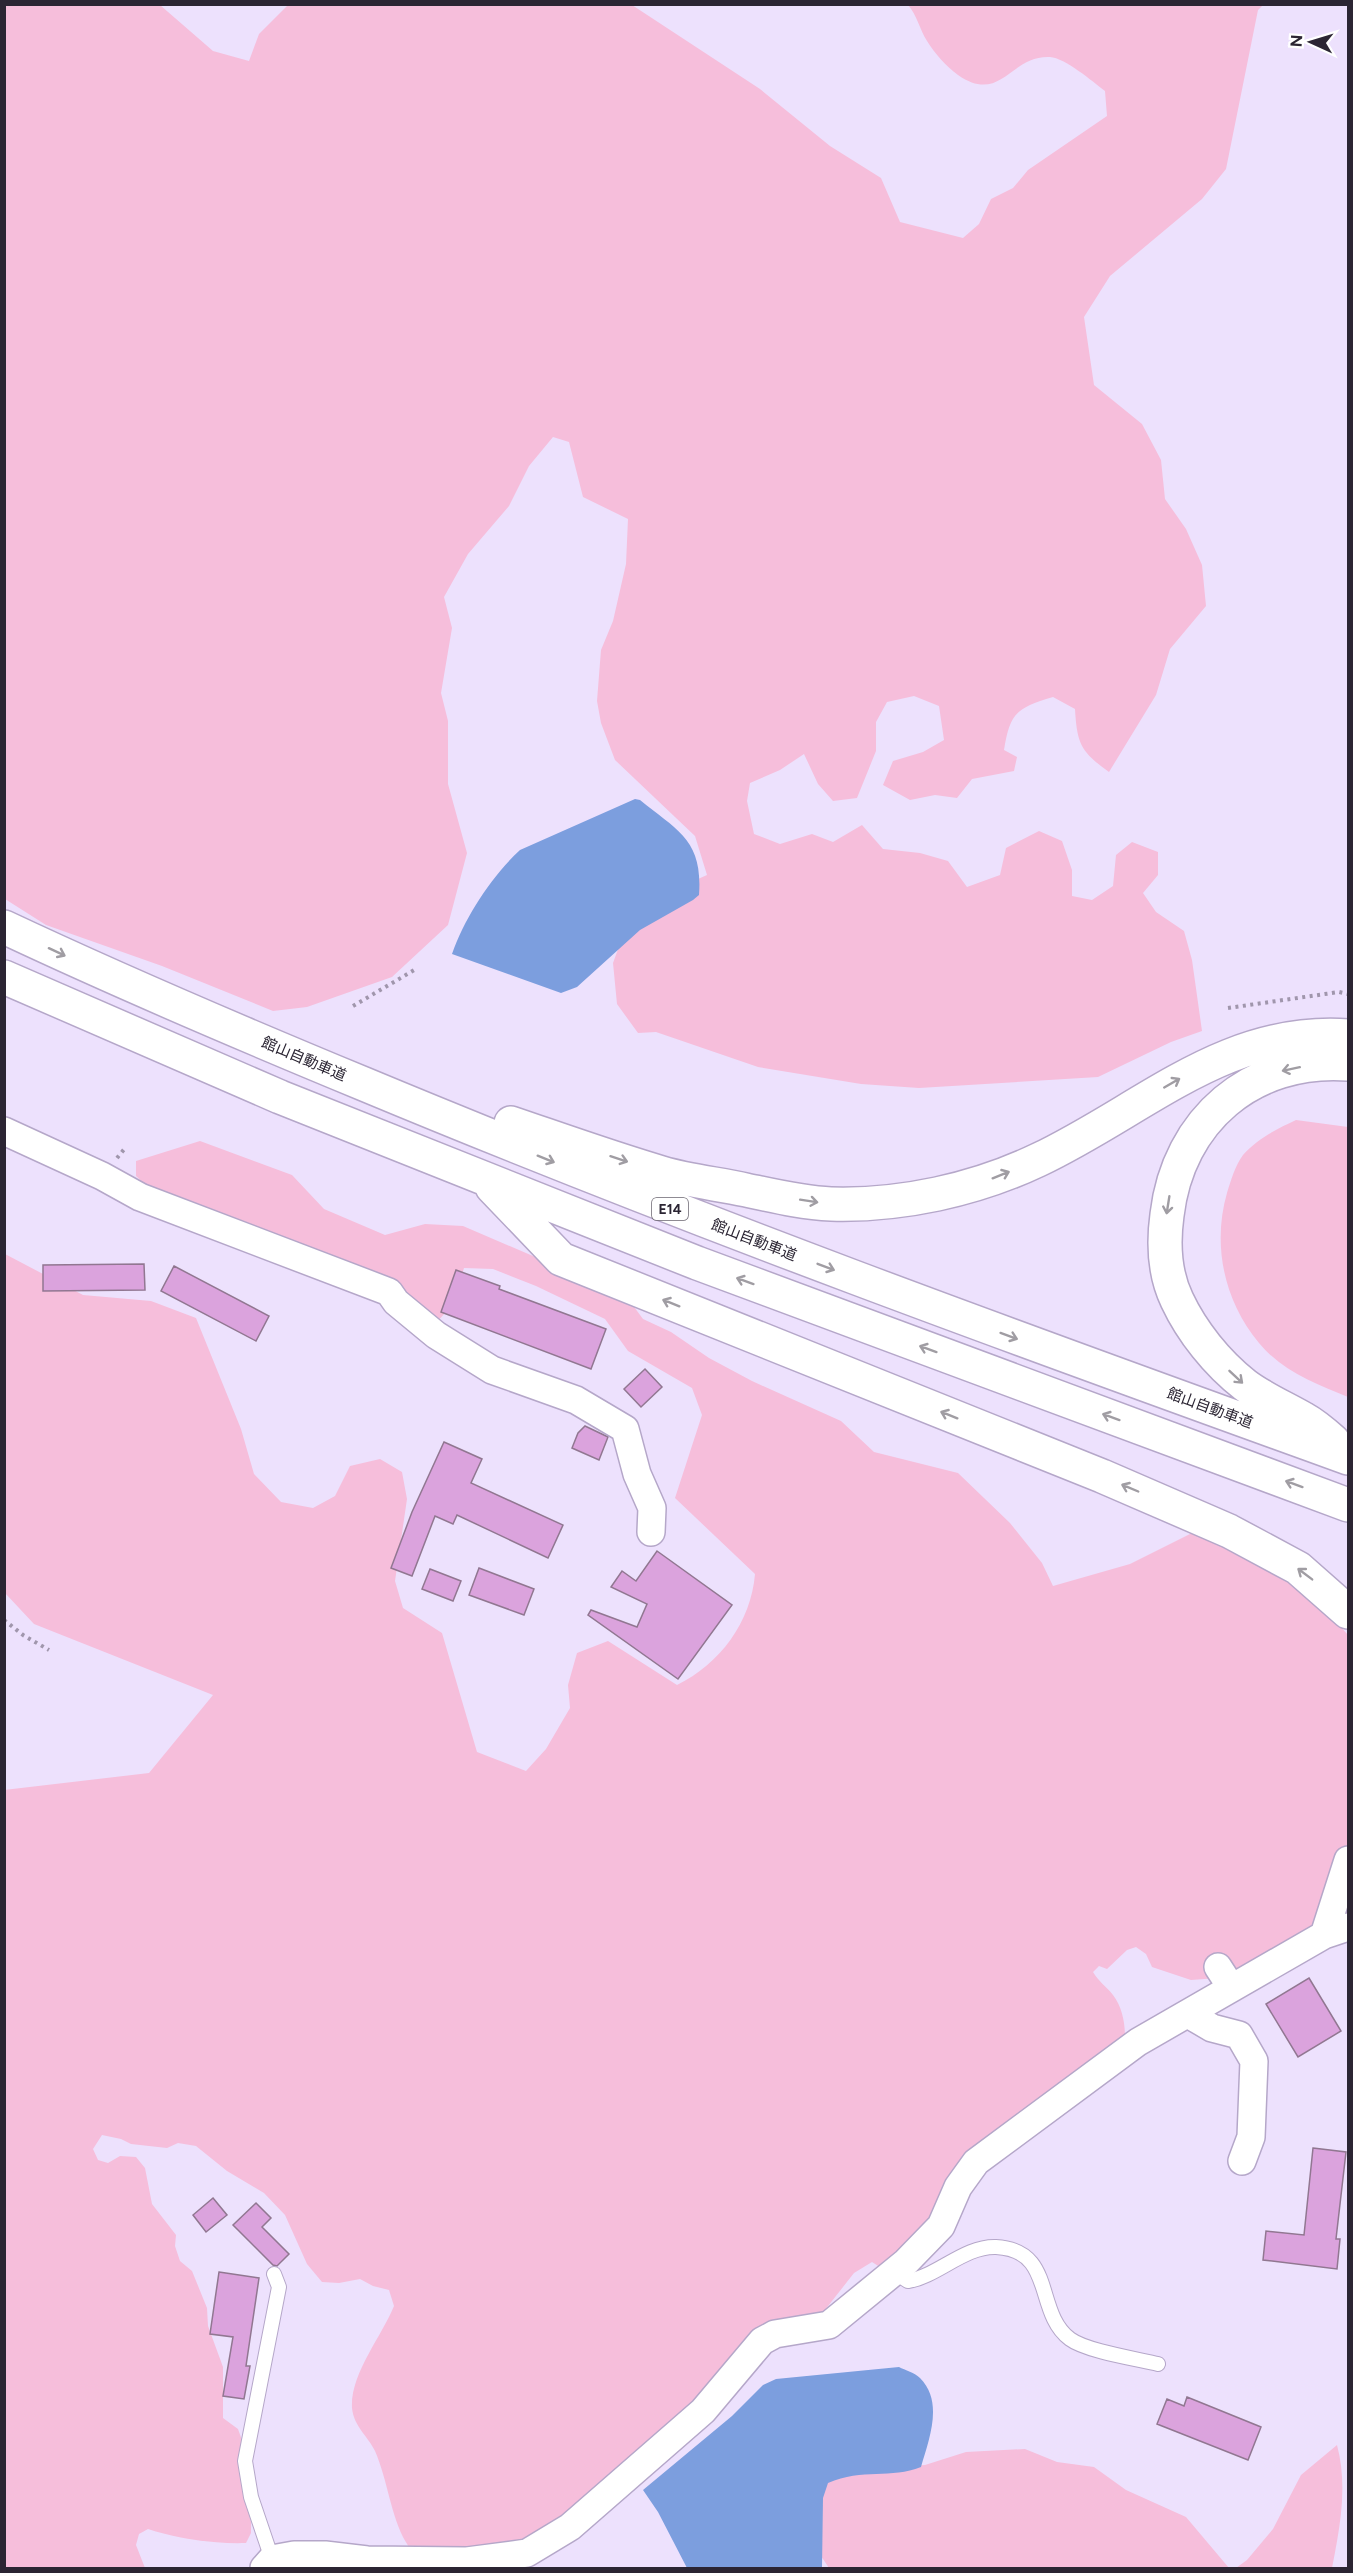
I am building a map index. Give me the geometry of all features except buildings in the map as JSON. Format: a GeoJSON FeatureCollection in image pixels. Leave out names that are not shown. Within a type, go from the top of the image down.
{"type":"FeatureCollection","features":[{"type":"Feature","properties":{"kind":"highway","name":"館山自動車道"},"geometry":{"type":"LineString","coordinates":[[4,927],[85,966],[245,1034],[659,1204],[1014,1337],[1348,1458]]}},
{"type":"Feature","properties":{"kind":"highway"},"geometry":{"type":"LineString","coordinates":[[4,977],[280,1097],[697,1263],[1348,1505]]}},
{"type":"Feature","properties":{"kind":"highway"},"geometry":{"type":"LineString","coordinates":[[245,1034],[664,1173],[829,1204],[905,1199],[988,1180],[1039,1160],[1180,1078],[1220,1059],[1252,1047],[1293,1039],[1327,1034],[1348,1036]]}},
{"type":"Feature","properties":{"kind":"highway"},"geometry":{"type":"LineString","coordinates":[[1348,1064],[1325,1062],[1283,1070],[1254,1081],[1222,1102],[1200,1126],[1181,1161],[1169,1197],[1164,1234],[1166,1267],[1177,1299],[1215,1357],[1246,1385],[1308,1421],[1348,1452]]}},
{"type":"Feature","properties":{"kind":"highway"},"geometry":{"type":"LineString","coordinates":[[484,1179],[561,1259],[1102,1476],[1229,1531],[1298,1568],[1348,1612]]}},
{"type":"Feature","properties":{"kind":"street"},"geometry":{"type":"LineString","coordinates":[[4,1131],[102,1176],[140,1197],[389,1292],[396,1302],[436,1335],[492,1370],[576,1400],[625,1429],[637,1474],[652,1508],[651,1532]]}},
{"type":"Feature","properties":{"kind":"street"},"geometry":{"type":"LineString","coordinates":[[268,2564],[294,2555],[326,2555],[367,2560],[467,2561],[527,2553],[570,2527],[703,2410],[762,2341],[775,2334],[829,2325],[894,2272],[941,2226],[958,2187],[976,2162],[1138,2042],[1188,2014],[1225,1977],[1336,1931],[1348,1860]]}},
{"type":"Feature","properties":{"kind":"street"},"geometry":{"type":"LineString","coordinates":[[1188,2014],[1212,2028],[1239,2035],[1254,2061],[1251,2136],[1242,2161]]}},
{"type":"Feature","properties":{"kind":"lane"},"geometry":{"type":"LineString","coordinates":[[894,2272],[908,2281],[924,2278],[980,2249],[996,2247],[1017,2252],[1034,2264],[1053,2320],[1072,2341],[1158,2364]]}},
{"type":"Feature","properties":{"kind":"lane"},"geometry":{"type":"LineString","coordinates":[[268,2564],[251,2497],[245,2461],[279,2287],[274,2274]]}},
{"type":"Feature","properties":{"kind":"path"},"geometry":{"type":"LineString","coordinates":[[353,1006],[416,969]]}},
{"type":"Feature","properties":{"kind":"path"},"geometry":{"type":"LineString","coordinates":[[1228,1008],[1339,992],[1348,993]]}},
{"type":"Feature","properties":{"kind":"path"},"geometry":{"type":"LineString","coordinates":[[4,1620],[23,1635],[50,1650]]}},
{"type":"Feature","properties":{"kind":"shaded area"},"geometry":{"type":"Polygon","coordinates":[[[4,5],[160,5],[213,51],[249,61],[259,34],[288,5],[632,5],[760,89],[830,146],[881,178],[900,222],[963,238],[979,224],[991,199],[1013,188],[1028,170],[1107,116],[1105,91],[1071,66],[1050,57],[1036,58],[1025,63],[995,82],[985,85],[973,83],[949,68],[937,55],[908,5],[1263,5],[1258,10],[1226,169],[1202,199],[1110,276],[1084,317],[1094,385],[1142,424],[1161,460],[1165,499],[1186,529],[1202,565],[1206,606],[1170,649],[1156,695],[1109,772],[1092,759],[1082,746],[1077,731],[1075,709],[1053,697],[1023,709],[1013,719],[1004,750],[1017,757],[1014,771],[972,779],[957,798],[935,795],[910,800],[883,785],[893,761],[923,752],[944,740],[939,706],[914,696],[887,702],[876,722],[876,751],[857,798],[833,801],[818,784],[804,754],[780,770],[750,783],[747,801],[754,834],[780,844],[812,834],[833,842],[862,825],[883,849],[920,853],[948,861],[967,887],[1000,875],[1006,848],[1039,831],[1062,841],[1072,870],[1072,896],[1092,900],[1113,886],[1116,855],[1132,842],[1158,852],[1158,875],[1143,893],[1156,912],[1184,931],[1192,960],[1202,1031],[1171,1042],[1098,1077],[919,1088],[861,1084],[758,1067],[656,1032],[638,1033],[617,1004],[613,963],[633,908],[707,875],[695,836],[615,760],[601,723],[597,701],[601,650],[613,621],[626,564],[628,519],[583,497],[569,442],[553,437],[529,466],[509,506],[468,554],[444,597],[452,628],[441,693],[448,721],[448,784],[467,853],[448,925],[392,977],[307,1007],[273,1011],[162,966],[46,925],[5,899],[4,5]]]}},
{"type":"Feature","properties":{"kind":"shaded area"},"geometry":{"type":"Polygon","coordinates":[[[1296,1120],[1348,1127],[1348,1397],[1300,1376],[1268,1353],[1247,1327],[1237,1309],[1224,1272],[1221,1252],[1223,1213],[1238,1164],[1243,1155],[1261,1139],[1296,1120]]]}},
{"type":"Feature","properties":{"kind":"shaded area"},"geometry":{"type":"Polygon","coordinates":[[[200,1141],[292,1175],[324,1209],[385,1235],[425,1224],[463,1226],[626,1296],[643,1319],[671,1332],[709,1358],[752,1381],[841,1421],[874,1452],[958,1473],[1010,1523],[1042,1563],[1053,1586],[1130,1564],[1198,1530],[1247,1545],[1315,1598],[1348,1635],[1348,1912],[1345,1909],[1231,1977],[1191,1980],[1152,1967],[1146,1954],[1136,1947],[1127,1950],[1107,1969],[1099,1966],[1093,1972],[1119,2005],[1124,2020],[1125,2037],[883,2269],[872,2262],[854,2273],[821,2315],[728,2377],[576,2509],[510,2550],[411,2550],[404,2539],[375,2451],[358,2426],[352,2408],[356,2382],[361,2369],[394,2306],[389,2290],[373,2286],[360,2279],[339,2283],[322,2282],[307,2264],[285,2215],[264,2193],[227,2171],[196,2146],[178,2143],[167,2148],[131,2144],[121,2139],[102,2135],[93,2149],[98,2160],[108,2163],[120,2156],[136,2157],[145,2168],[152,2204],[176,2235],[175,2246],[180,2261],[192,2271],[207,2308],[208,2326],[223,2367],[223,2418],[238,2429],[243,2443],[246,2502],[251,2533],[246,2543],[221,2543],[184,2538],[148,2529],[139,2534],[136,2545],[145,2568],[5,2568],[4,1790],[149,1773],[213,1695],[34,1624],[5,1593],[5,1254],[83,1295],[151,1301],[196,1318],[241,1429],[254,1474],[281,1502],[313,1508],[335,1496],[350,1466],[380,1459],[402,1472],[407,1499],[395,1581],[403,1608],[442,1633],[477,1752],[526,1771],[546,1749],[570,1708],[568,1685],[577,1653],[608,1641],[677,1685],[693,1676],[707,1666],[731,1640],[747,1609],[755,1574],[675,1498],[702,1415],[692,1388],[628,1351],[605,1319],[536,1286],[493,1269],[464,1268],[453,1304],[437,1322],[151,1190],[136,1176],[136,1161],[200,1141]]]}},
{"type":"Feature","properties":{"kind":"shaded area"},"geometry":{"type":"Polygon","coordinates":[[[1337,2445],[1342,2491],[1340,2522],[1332,2568],[1236,2568],[1247,2560],[1273,2529],[1301,2475],[1337,2445]]]}},
{"type":"Feature","properties":{"kind":"shaded area"},"geometry":{"type":"Polygon","coordinates":[[[1025,2449],[1057,2462],[1094,2467],[1126,2490],[1186,2517],[1229,2568],[829,2568],[809,2538],[826,2471],[925,2465],[966,2452],[1025,2449]]]}},
{"type":"Feature","properties":{"kind":"water"},"geometry":{"type":"Polygon","coordinates":[[[635,799],[640,800],[666,820],[685,838],[697,861],[699,895],[640,930],[577,987],[561,993],[452,954],[480,898],[499,872],[520,850],[635,799]]]}},
{"type":"Feature","properties":{"kind":"water"},"geometry":{"type":"Polygon","coordinates":[[[899,2367],[920,2378],[931,2398],[933,2421],[921,2467],[910,2471],[841,2478],[828,2483],[823,2498],[822,2568],[687,2568],[658,2512],[643,2490],[732,2416],[763,2385],[776,2379],[899,2367]]]}}]}
